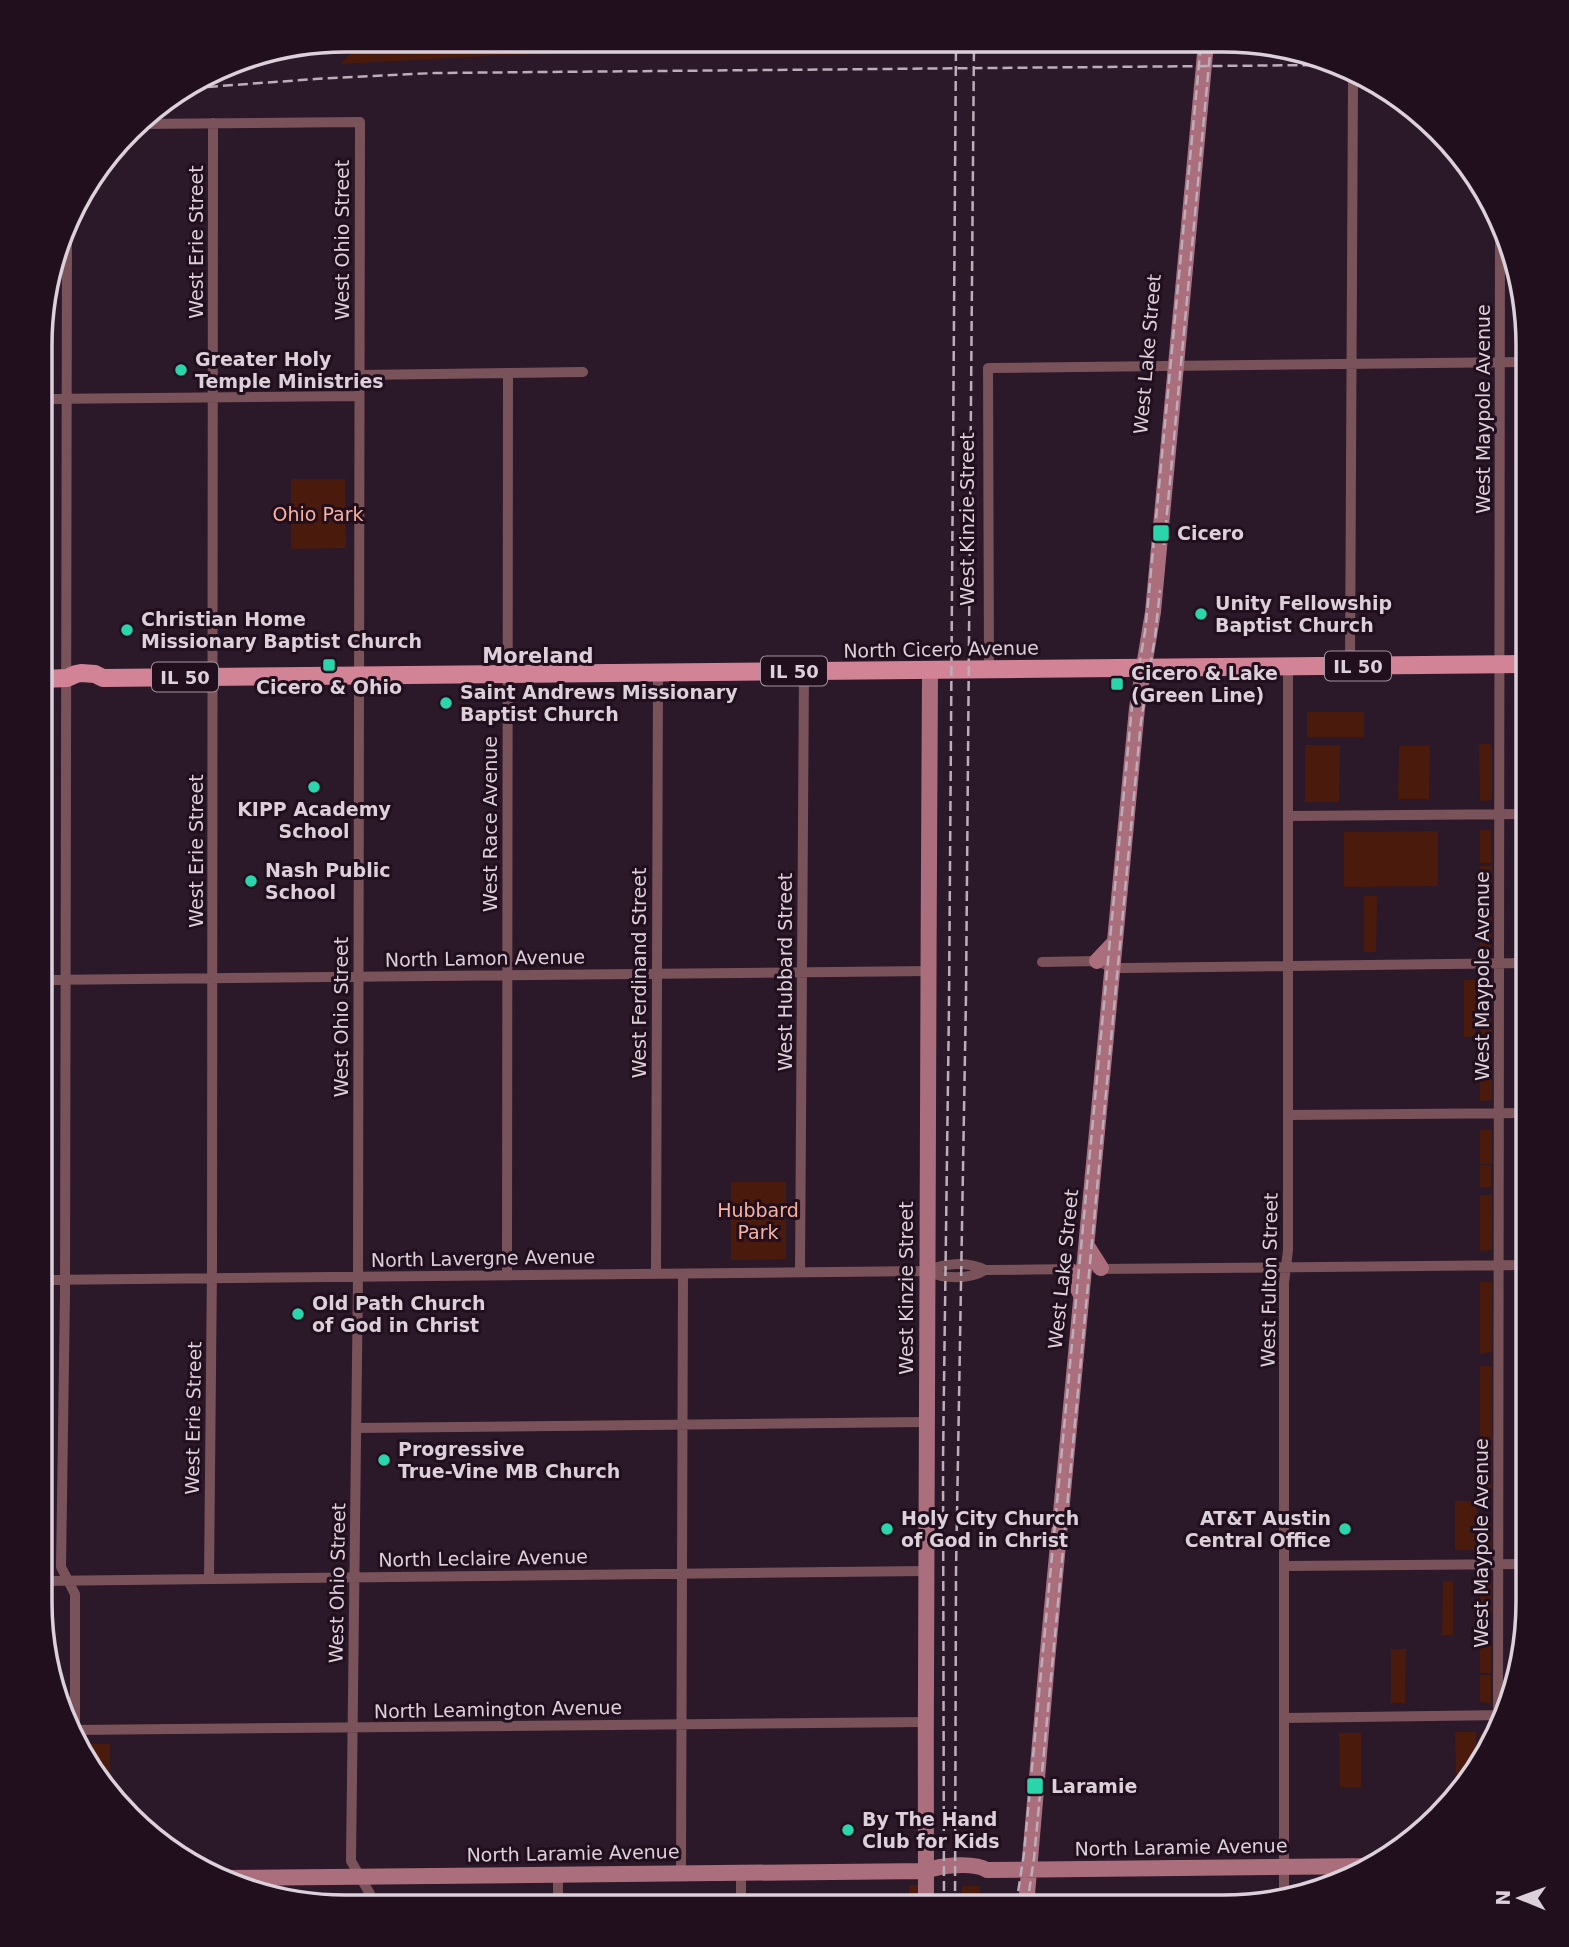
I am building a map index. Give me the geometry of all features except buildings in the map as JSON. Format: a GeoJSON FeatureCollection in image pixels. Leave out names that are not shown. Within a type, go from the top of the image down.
{"type":"FeatureCollection","features":[{"type":"Feature","properties":{"kind":"main road","name":"West Lake Street"},"geometry":{"type":"LineString","coordinates":[[1175,365],[1196,52]]}},
{"type":"Feature","properties":{"kind":"main road","name":"West Lake Street"},"geometry":{"type":"LineString","coordinates":[[1139,668],[1149,637],[1205,52]]}},
{"type":"Feature","properties":{"kind":"main road","name":"West Lake Street"},"geometry":{"type":"LineString","coordinates":[[1027,1895],[1137,708],[1141,630],[1213,52]]}},
{"type":"Feature","properties":{"kind":"main road","name":"North Cicero Avenue"},"geometry":{"type":"LineString","coordinates":[[52,678],[67,678],[81,673],[95,674],[103,678],[1516,664]]}},
{"type":"Feature","properties":{"kind":"main road","name":"West Kinzie Street"},"geometry":{"type":"LineString","coordinates":[[926,1895],[930,670]]}},
{"type":"Feature","properties":{"kind":"main road"},"geometry":{"type":"LineString","coordinates":[[1097,961],[1115,942]]}},
{"type":"Feature","properties":{"kind":"main road"},"geometry":{"type":"LineString","coordinates":[[1078,1336],[1089,1323],[1079,1216],[1090,1206]]}},
{"type":"Feature","properties":{"kind":"main road","name":"North Laramie Avenue"},"geometry":{"type":"LineString","coordinates":[[248,1878],[926,1871],[936,1866],[980,1866],[987,1870],[1348,1866]]}},
{"type":"Feature","properties":{"kind":"street"},"geometry":{"type":"LineString","coordinates":[[1350,666],[1353,83]]}},
{"type":"Feature","properties":{"kind":"street","name":"West Ohio Street"},"geometry":{"type":"LineString","coordinates":[[213,124],[360,122],[358,1277],[351,1861],[370,1895]]}},
{"type":"Feature","properties":{"kind":"street"},"geometry":{"type":"LineString","coordinates":[[153,124],[213,124]]}},
{"type":"Feature","properties":{"kind":"street","name":"West Erie Street"},"geometry":{"type":"LineString","coordinates":[[209,1579],[213,978],[213,124]]}},
{"type":"Feature","properties":{"kind":"street","name":"West Maypole Avenue"},"geometry":{"type":"LineString","coordinates":[[1500,248],[1499,1564],[1502,1694]]}},
{"type":"Feature","properties":{"kind":"street"},"geometry":{"type":"LineString","coordinates":[[67,254],[65,1279],[61,1567],[75,1594],[74,1712]]}},
{"type":"Feature","properties":{"kind":"street"},"geometry":{"type":"LineString","coordinates":[[1175,365],[1516,362]]}},
{"type":"Feature","properties":{"kind":"street","name":"West Kinzie Street"},"geometry":{"type":"LineString","coordinates":[[989,670],[988,368],[1175,365]]}},
{"type":"Feature","properties":{"kind":"street"},"geometry":{"type":"LineString","coordinates":[[359,375],[583,372]]}},
{"type":"Feature","properties":{"kind":"street","name":"West Race Avenue"},"geometry":{"type":"LineString","coordinates":[[507,1275],[508,373]]}},
{"type":"Feature","properties":{"kind":"street"},"geometry":{"type":"LineString","coordinates":[[52,399],[359,396]]}},
{"type":"Feature","properties":{"kind":"street","name":"West Fulton Street"},"geometry":{"type":"LineString","coordinates":[[1284,1888],[1284,1283],[1288,1250],[1289,1115],[1288,667]]}},
{"type":"Feature","properties":{"kind":"street","name":"West Hubbard Street"},"geometry":{"type":"LineString","coordinates":[[800,1272],[804,671]]}},
{"type":"Feature","properties":{"kind":"street","name":"West Ferdinand Street"},"geometry":{"type":"LineString","coordinates":[[656,1274],[657,673]]}},
{"type":"Feature","properties":{"kind":"street"},"geometry":{"type":"LineString","coordinates":[[1288,816],[1516,814]]}},
{"type":"Feature","properties":{"kind":"street"},"geometry":{"type":"LineString","coordinates":[[1042,962],[1097,961],[1113,968],[1516,963]]}},
{"type":"Feature","properties":{"kind":"street","name":"North Lamon Avenue"},"geometry":{"type":"LineString","coordinates":[[52,980],[930,971]]}},
{"type":"Feature","properties":{"kind":"street"},"geometry":{"type":"LineString","coordinates":[[1289,1115],[1516,1113]]}},
{"type":"Feature","properties":{"kind":"street","name":"North Lavergne Avenue"},"geometry":{"type":"LineString","coordinates":[[52,1280],[926,1271],[939,1265],[975,1264],[985,1270],[1516,1265]]}},
{"type":"Feature","properties":{"kind":"street"},"geometry":{"type":"LineString","coordinates":[[681,1873],[682,1274]]}},
{"type":"Feature","properties":{"kind":"street"},"geometry":{"type":"LineString","coordinates":[[356,1428],[926,1422]]}},
{"type":"Feature","properties":{"kind":"street"},"geometry":{"type":"LineString","coordinates":[[1285,1566],[1516,1564]]}},
{"type":"Feature","properties":{"kind":"street","name":"North Leclaire Avenue"},"geometry":{"type":"LineString","coordinates":[[52,1581],[926,1571]]}},
{"type":"Feature","properties":{"kind":"street"},"geometry":{"type":"LineString","coordinates":[[1284,1718],[1493,1716]]}},
{"type":"Feature","properties":{"kind":"street","name":"North Leamington Avenue"},"geometry":{"type":"LineString","coordinates":[[84,1733],[926,1722]]}},
{"type":"Feature","properties":{"kind":"street"},"geometry":{"type":"LineString","coordinates":[[741,1872],[741,1895]]}},
{"type":"Feature","properties":{"kind":"street"},"geometry":{"type":"LineString","coordinates":[[558,1874],[558,1895]]}},
{"type":"Feature","properties":{"kind":"green space"},"geometry":{"type":"Polygon","coordinates":[[[352,52],[626,52],[505,55],[340,64],[352,52]]]}},
{"type":"Feature","properties":{"kind":"green space","name":"Ohio Park"},"geometry":{"type":"Polygon","coordinates":[[[291,479],[345,479],[346,548],[291,549],[291,479]]]}},
{"type":"Feature","properties":{"kind":"green space"},"geometry":{"type":"Polygon","coordinates":[[[1307,712],[1364,712],[1364,737],[1307,737],[1307,712]]]}},
{"type":"Feature","properties":{"kind":"green space"},"geometry":{"type":"Polygon","coordinates":[[[1479,744],[1492,746],[1492,800],[1480,801],[1479,744]]]}},
{"type":"Feature","properties":{"kind":"green space"},"geometry":{"type":"Polygon","coordinates":[[[1305,745],[1340,745],[1339,802],[1305,802],[1305,745]]]}},
{"type":"Feature","properties":{"kind":"green space"},"geometry":{"type":"Polygon","coordinates":[[[1399,746],[1430,746],[1429,799],[1398,799],[1399,746]]]}},
{"type":"Feature","properties":{"kind":"green space"},"geometry":{"type":"Polygon","coordinates":[[[1480,830],[1491,830],[1492,863],[1480,863],[1480,830]]]}},
{"type":"Feature","properties":{"kind":"green space"},"geometry":{"type":"Polygon","coordinates":[[[1438,831],[1438,886],[1344,887],[1344,832],[1438,831]]]}},
{"type":"Feature","properties":{"kind":"green space"},"geometry":{"type":"Polygon","coordinates":[[[1480,866],[1492,866],[1490,887],[1480,887],[1480,866]]]}},
{"type":"Feature","properties":{"kind":"green space"},"geometry":{"type":"Polygon","coordinates":[[[1364,896],[1377,896],[1376,952],[1364,952],[1364,896]]]}},
{"type":"Feature","properties":{"kind":"green space"},"geometry":{"type":"Polygon","coordinates":[[[1480,904],[1492,904],[1491,949],[1480,950],[1480,904]]]}},
{"type":"Feature","properties":{"kind":"green space"},"geometry":{"type":"Polygon","coordinates":[[[1464,980],[1476,980],[1476,1036],[1464,1037],[1464,980]]]}},
{"type":"Feature","properties":{"kind":"green space"},"geometry":{"type":"Polygon","coordinates":[[[1480,980],[1492,980],[1491,1036],[1480,1036],[1480,980]]]}},
{"type":"Feature","properties":{"kind":"green space"},"geometry":{"type":"Polygon","coordinates":[[[1480,1044],[1491,1045],[1491,1068],[1480,1069],[1480,1044]]]}},
{"type":"Feature","properties":{"kind":"green space"},"geometry":{"type":"Polygon","coordinates":[[[1480,1071],[1492,1071],[1492,1100],[1480,1101],[1480,1071]]]}},
{"type":"Feature","properties":{"kind":"green space"},"geometry":{"type":"Polygon","coordinates":[[[1480,1130],[1492,1130],[1492,1164],[1480,1164],[1480,1130]]]}},
{"type":"Feature","properties":{"kind":"green space"},"geometry":{"type":"Polygon","coordinates":[[[1480,1165],[1491,1165],[1491,1187],[1480,1187],[1480,1165]]]}},
{"type":"Feature","properties":{"kind":"green space","name":"Hubbard Park"},"geometry":{"type":"Polygon","coordinates":[[[731,1182],[786,1182],[786,1259],[731,1260],[731,1182]]]}},
{"type":"Feature","properties":{"kind":"green space"},"geometry":{"type":"Polygon","coordinates":[[[1480,1195],[1492,1195],[1492,1250],[1480,1251],[1480,1195]]]}},
{"type":"Feature","properties":{"kind":"green space"},"geometry":{"type":"Polygon","coordinates":[[[1480,1282],[1492,1282],[1492,1352],[1480,1354],[1480,1282]]]}},
{"type":"Feature","properties":{"kind":"green space"},"geometry":{"type":"Polygon","coordinates":[[[1480,1366],[1492,1366],[1492,1489],[1480,1489],[1480,1366]]]}},
{"type":"Feature","properties":{"kind":"green space"},"geometry":{"type":"Polygon","coordinates":[[[1455,1501],[1477,1501],[1476,1550],[1455,1550],[1455,1501]]]}},
{"type":"Feature","properties":{"kind":"green space"},"geometry":{"type":"Polygon","coordinates":[[[1480,1518],[1491,1518],[1492,1550],[1480,1550],[1480,1518]]]}},
{"type":"Feature","properties":{"kind":"green space"},"geometry":{"type":"Polygon","coordinates":[[[1443,1581],[1453,1581],[1453,1635],[1442,1635],[1443,1581]]]}},
{"type":"Feature","properties":{"kind":"green space"},"geometry":{"type":"Polygon","coordinates":[[[1480,1581],[1492,1581],[1492,1613],[1480,1613],[1480,1581]]]}},
{"type":"Feature","properties":{"kind":"green space"},"geometry":{"type":"Polygon","coordinates":[[[1480,1645],[1491,1645],[1491,1673],[1480,1673],[1480,1645]]]}},
{"type":"Feature","properties":{"kind":"green space"},"geometry":{"type":"Polygon","coordinates":[[[1391,1649],[1406,1649],[1405,1703],[1391,1703],[1391,1649]]]}},
{"type":"Feature","properties":{"kind":"green space"},"geometry":{"type":"Polygon","coordinates":[[[1480,1675],[1491,1675],[1491,1703],[1480,1702],[1480,1675]]]}},
{"type":"Feature","properties":{"kind":"green space"},"geometry":{"type":"Polygon","coordinates":[[[1455,1732],[1476,1732],[1476,1750],[1461,1773],[1456,1773],[1455,1732]]]}},
{"type":"Feature","properties":{"kind":"green space"},"geometry":{"type":"Polygon","coordinates":[[[1339,1733],[1361,1733],[1361,1787],[1340,1787],[1339,1733]]]}},
{"type":"Feature","properties":{"kind":"green space"},"geometry":{"type":"Polygon","coordinates":[[[90,1744],[110,1744],[110,1776],[102,1764],[90,1744]]]}},
{"type":"Feature","properties":{"kind":"green space"},"geometry":{"type":"Polygon","coordinates":[[[909,1885],[922,1885],[922,1895],[909,1895],[909,1885]]]}},
{"type":"Feature","properties":{"kind":"green space"},"geometry":{"type":"Polygon","coordinates":[[[962,1886],[980,1886],[980,1895],[962,1895],[962,1886]]]}},
{"type":"Feature","properties":{"kind":"railway"},"geometry":{"type":"LineString","coordinates":[[944,1895],[943,1461],[956,52]]}},
{"type":"Feature","properties":{"kind":"railway"},"geometry":{"type":"LineString","coordinates":[[955,1895],[956,1572],[966,996],[974,52]]}},
{"type":"Feature","properties":{"kind":"railway"},"geometry":{"type":"LineString","coordinates":[[1018,1895],[1024,1853],[1132,706],[1145,632],[1200,52]]}},
{"type":"Feature","properties":{"kind":"railway"},"geometry":{"type":"LineString","coordinates":[[1164,545],[1210,52]]}},
{"type":"Feature","properties":{"kind":"railway"},"geometry":{"type":"LineString","coordinates":[[209,87],[435,73],[1309,65]]}},
{"type":"Feature","properties":{"kind":"railway"},"geometry":{"type":"LineString","coordinates":[[1029,1895],[1141,721],[1160,590]]}},
{"type":"Feature","properties":{"kind":"place","name":"Greater Holy Temple Ministries"},"geometry":{"type":"Point","coordinates":[181,370]}},
{"type":"Feature","properties":{"kind":"place","name":"Cicero"},"geometry":{"type":"Point","coordinates":[1161,533]}},
{"type":"Feature","properties":{"kind":"place","name":"Unity Fellowship Baptist Church"},"geometry":{"type":"Point","coordinates":[1201,614]}},
{"type":"Feature","properties":{"kind":"place","name":"Christian Home Missionary Baptist Church"},"geometry":{"type":"Point","coordinates":[127,630]}},
{"type":"Feature","properties":{"kind":"place","name":"Cicero & Ohio"},"geometry":{"type":"Point","coordinates":[329,665]}},
{"type":"Feature","properties":{"kind":"place","name":"Cicero & Lake (Green Line)"},"geometry":{"type":"Point","coordinates":[1117,684]}},
{"type":"Feature","properties":{"kind":"place","name":"Saint Andrews Missionary Baptist Church"},"geometry":{"type":"Point","coordinates":[446,703]}},
{"type":"Feature","properties":{"kind":"place","name":"KIPP Academy School"},"geometry":{"type":"Point","coordinates":[314,787]}},
{"type":"Feature","properties":{"kind":"place","name":"Nash Public School"},"geometry":{"type":"Point","coordinates":[251,881]}},
{"type":"Feature","properties":{"kind":"place","name":"Old Path Church of God in Christ"},"geometry":{"type":"Point","coordinates":[298,1314]}},
{"type":"Feature","properties":{"kind":"place","name":"Progressive True-Vine MB Church"},"geometry":{"type":"Point","coordinates":[384,1460]}},
{"type":"Feature","properties":{"kind":"place","name":"Holy City Church of God in Christ"},"geometry":{"type":"Point","coordinates":[887,1529]}},
{"type":"Feature","properties":{"kind":"place","name":"AT&T Austin Central Office"},"geometry":{"type":"Point","coordinates":[1345,1529]}},
{"type":"Feature","properties":{"kind":"place","name":"Laramie"},"geometry":{"type":"Point","coordinates":[1035,1786]}},
{"type":"Feature","properties":{"kind":"place","name":"By The Hand Club for Kids"},"geometry":{"type":"Point","coordinates":[848,1830]}},
{"type":"Feature","properties":{"kind":"district","name":"Moreland"},"geometry":{"type":"Point","coordinates":[538,656]}}]}
